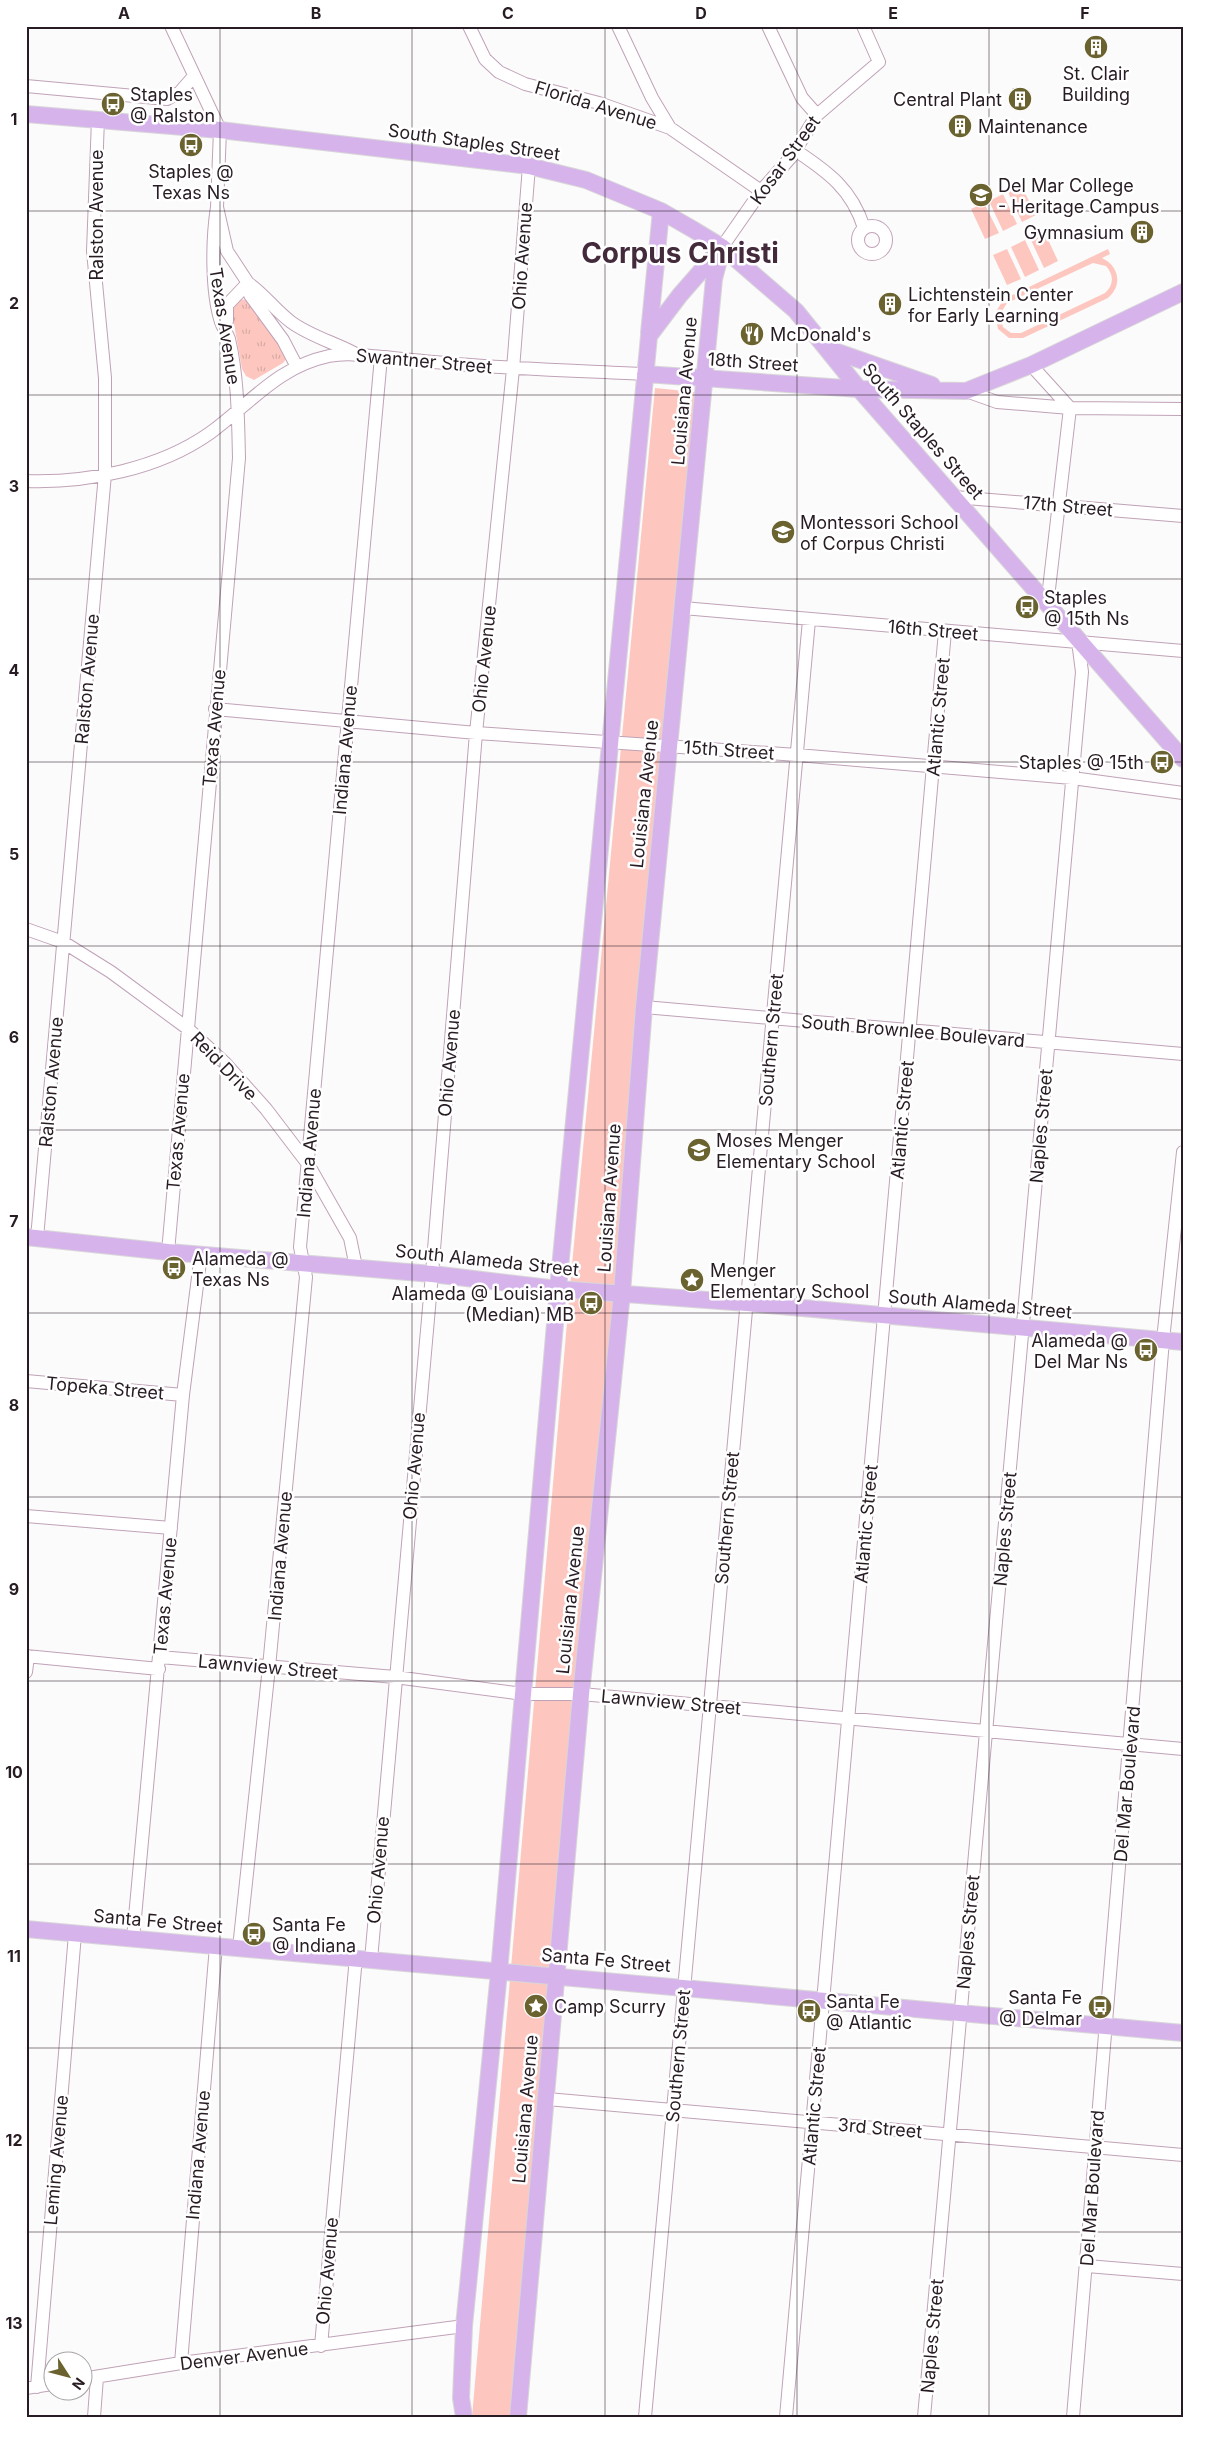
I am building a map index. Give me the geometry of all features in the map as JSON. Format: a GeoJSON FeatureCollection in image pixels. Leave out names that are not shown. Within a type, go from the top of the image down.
{"type":"FeatureCollection","features":[{"type":"Feature","properties":{"kind":"main road","name":"South Staples Street"},"geometry":{"type":"LineString","coordinates":[[26,114],[220,130],[529,166],[586,180],[661,211],[722,247],[796,311],[859,389],[1047,606],[1183,759]]}},
{"type":"Feature","properties":{"kind":"main road"},"geometry":{"type":"LineString","coordinates":[[459,2417],[464,2326],[499,1972],[558,1289],[661,211]]}},
{"type":"Feature","properties":{"kind":"main road","name":"Louisiana Avenue"},"geometry":{"type":"LineString","coordinates":[[649,336],[680,295],[722,247]]}},
{"type":"Feature","properties":{"kind":"main road","name":"Louisiana Avenue"},"geometry":{"type":"LineString","coordinates":[[518,2417],[581,1694],[622,1293],[644,1007],[714,279],[722,247]]}},
{"type":"Feature","properties":{"kind":"main road"},"geometry":{"type":"LineString","coordinates":[[826,348],[887,371],[948,390],[966,391],[1031,365],[1183,292]]}},
{"type":"Feature","properties":{"kind":"main road","name":"18th Street"},"geometry":{"type":"LineString","coordinates":[[645,374],[859,389],[948,390]]}},
{"type":"Feature","properties":{"kind":"main road","name":"South Alameda Street"},"geometry":{"type":"LineString","coordinates":[[32,1237],[168,1252],[432,1274],[558,1289],[747,1303],[1183,1342]]}},
{"type":"Feature","properties":{"kind":"main road","name":"Santa Fe Street"},"geometry":{"type":"LineString","coordinates":[[26,1929],[499,1972],[556,1975],[1183,2033]]}},
{"type":"Feature","properties":{"kind":"main road"},"geometry":{"type":"LineString","coordinates":[[461,2398],[464,2417]]}},
{"type":"Feature","properties":{"kind":"street"},"geometry":{"type":"LineString","coordinates":[[171,26],[220,130]]}},
{"type":"Feature","properties":{"kind":"street","name":"Florida Avenue"},"geometry":{"type":"LineString","coordinates":[[469,26],[485,59],[499,72],[525,84],[599,103],[670,128],[762,191]]}},
{"type":"Feature","properties":{"kind":"street"},"geometry":{"type":"LineString","coordinates":[[618,26],[652,98],[670,128]]}},
{"type":"Feature","properties":{"kind":"street"},"geometry":{"type":"LineString","coordinates":[[768,26],[802,98],[816,115]]}},
{"type":"Feature","properties":{"kind":"street","name":"Kosar Street"},"geometry":{"type":"LineString","coordinates":[[722,247],[762,191],[795,150],[816,115],[879,62],[863,26]]}},
{"type":"Feature","properties":{"kind":"street"},"geometry":{"type":"LineString","coordinates":[[26,86],[167,99],[180,92],[194,76]]}},
{"type":"Feature","properties":{"kind":"street","name":"Ralston Avenue"},"geometry":{"type":"LineString","coordinates":[[32,1237],[63,942],[105,474],[105,378],[93,251],[98,119]]}},
{"type":"Feature","properties":{"kind":"street","name":"Texas Avenue"},"geometry":{"type":"LineString","coordinates":[[168,1252],[215,709],[239,458],[238,411],[228,338],[221,321],[215,277],[213,234],[217,207],[220,130]]}},
{"type":"Feature","properties":{"kind":"street"},"geometry":{"type":"LineString","coordinates":[[795,150],[830,173],[844,188],[860,215],[864,228]]}},
{"type":"Feature","properties":{"kind":"street","name":"Ohio Avenue"},"geometry":{"type":"LineString","coordinates":[[320,2346],[395,1677],[432,1274],[476,733],[513,369],[529,166]]}},
{"type":"Feature","properties":{"kind":"street","name":"Texas Avenue"},"geometry":{"type":"LineString","coordinates":[[217,207],[227,251],[248,283],[257,289],[292,323],[317,338],[354,353]]}},
{"type":"Feature","properties":{"kind":"street"},"geometry":{"type":"LineString","coordinates":[[228,338],[228,306],[248,283]]}},
{"type":"Feature","properties":{"kind":"street","name":"Texas Avenue"},"geometry":{"type":"LineString","coordinates":[[248,283],[250,295],[283,340],[297,367]]}},
{"type":"Feature","properties":{"kind":"street","name":"Swantner Street"},"geometry":{"type":"LineString","coordinates":[[26,481],[105,474],[139,467],[173,454],[208,434],[238,411],[272,380],[297,367],[328,356],[354,353],[513,369],[645,374]]}},
{"type":"Feature","properties":{"kind":"street","name":"Indiana Avenue"},"geometry":{"type":"LineString","coordinates":[[239,1948],[269,1667],[306,1277],[300,1247],[381,357]]}},
{"type":"Feature","properties":{"kind":"street"},"geometry":{"type":"LineString","coordinates":[[1031,365],[1070,408],[1047,606]]}},
{"type":"Feature","properties":{"kind":"street"},"geometry":{"type":"LineString","coordinates":[[966,391],[997,402],[1070,408],[1183,409]]}},
{"type":"Feature","properties":{"kind":"street","name":"17th Street"},"geometry":{"type":"LineString","coordinates":[[954,497],[1183,516]]}},
{"type":"Feature","properties":{"kind":"street","name":"16th Street"},"geometry":{"type":"LineString","coordinates":[[683,608],[1183,650]]}},
{"type":"Feature","properties":{"kind":"street","name":"Southern Street"},"geometry":{"type":"LineString","coordinates":[[645,2417],[809,620]]}},
{"type":"Feature","properties":{"kind":"street","name":"Atlantic Street"},"geometry":{"type":"LineString","coordinates":[[786,2417],[945,631]]}},
{"type":"Feature","properties":{"kind":"street","name":"Naples Street"},"geometry":{"type":"LineString","coordinates":[[924,2417],[1082,672],[1078,641]]}},
{"type":"Feature","properties":{"kind":"street","name":"15th Street"},"geometry":{"type":"LineString","coordinates":[[215,709],[611,744],[797,755],[1072,778],[1183,793]]}},
{"type":"Feature","properties":{"kind":"street","name":"Reid Drive"},"geometry":{"type":"LineString","coordinates":[[26,930],[63,942],[111,972],[187,1028],[225,1062],[266,1109],[308,1164],[350,1238],[356,1267]]}},
{"type":"Feature","properties":{"kind":"street","name":"South Brownlee Boulevard"},"geometry":{"type":"LineString","coordinates":[[644,1007],[910,1029],[1048,1044],[1183,1054]]}},
{"type":"Feature","properties":{"kind":"street","name":"Del Mar Boulevard"},"geometry":{"type":"LineString","coordinates":[[1073,2417],[1087,2266],[1094,2146],[1131,1744],[1163,1340],[1183,1152]]}},
{"type":"Feature","properties":{"kind":"street","name":"Texas Avenue"},"geometry":{"type":"LineString","coordinates":[[133,1939],[183,1396],[201,1254]]}},
{"type":"Feature","properties":{"kind":"street","name":"Topeka Street"},"geometry":{"type":"LineString","coordinates":[[26,1381],[183,1396]]}},
{"type":"Feature","properties":{"kind":"street"},"geometry":{"type":"LineString","coordinates":[[26,1516],[171,1528]]}},
{"type":"Feature","properties":{"kind":"street"},"geometry":{"type":"LineString","coordinates":[[26,1672],[27,1656]]}},
{"type":"Feature","properties":{"kind":"street","name":"Lawnview Street"},"geometry":{"type":"LineString","coordinates":[[27,1656],[269,1667],[395,1677],[523,1694],[581,1694],[1183,1749]]}},
{"type":"Feature","properties":{"kind":"street","name":"Leming Avenue"},"geometry":{"type":"LineString","coordinates":[[32,2388],[75,1934]]}},
{"type":"Feature","properties":{"kind":"street","name":"Indiana Avenue"},"geometry":{"type":"LineString","coordinates":[[180,2363],[216,1946]]}},
{"type":"Feature","properties":{"kind":"street","name":"3rd Street"},"geometry":{"type":"LineString","coordinates":[[547,2099],[1094,2146],[1183,2156]]}},
{"type":"Feature","properties":{"kind":"street"},"geometry":{"type":"LineString","coordinates":[[1087,2266],[1183,2274]]}},
{"type":"Feature","properties":{"kind":"street","name":"Denver Avenue"},"geometry":{"type":"LineString","coordinates":[[92,2378],[180,2363],[464,2326]]}},
{"type":"Feature","properties":{"kind":"street"},"geometry":{"type":"LineString","coordinates":[[94,2417],[97,2377]]}},
{"type":"Feature","properties":{"kind":"green space"},"geometry":{"type":"Polygon","coordinates":[[[1021,185],[1036,215],[1022,222],[1008,192],[1021,185]]]}},
{"type":"Feature","properties":{"kind":"green space"},"geometry":{"type":"Polygon","coordinates":[[[1003,194],[1017,224],[1003,231],[989,201],[1003,194]]]}},
{"type":"Feature","properties":{"kind":"green space"},"geometry":{"type":"Polygon","coordinates":[[[984,203],[999,233],[985,239],[971,209],[984,203]]]}},
{"type":"Feature","properties":{"kind":"green space"},"geometry":{"type":"Polygon","coordinates":[[[1044,231],[1058,261],[1044,268],[1030,238],[1044,231]]]}},
{"type":"Feature","properties":{"kind":"green space"},"geometry":{"type":"Polygon","coordinates":[[[1025,240],[1039,270],[1025,277],[1011,247],[1025,240]]]}},
{"type":"Feature","properties":{"kind":"green space"},"geometry":{"type":"Polygon","coordinates":[[[1007,249],[1021,279],[1007,285],[993,255],[1007,249]]]}},
{"type":"Feature","properties":{"kind":"green space"},"geometry":{"type":"Polygon","coordinates":[[[1108,249],[1110,254],[1102,258],[1112,266],[1117,276],[1117,282],[1113,293],[1108,298],[1023,338],[1009,338],[998,329],[995,313],[1004,299],[1108,249]],[[1093,263],[1007,303],[1000,314],[1003,327],[1011,333],[1021,333],[1105,293],[1110,287],[1112,280],[1112,276],[1106,266],[1093,263]]]}},
{"type":"Feature","properties":{"kind":"green space"},"geometry":{"type":"Polygon","coordinates":[[[240,299],[247,301],[260,314],[286,359],[283,363],[254,380],[246,376],[242,369],[232,313],[233,306],[240,299]]]}},
{"type":"Feature","properties":{"kind":"green space"},"geometry":{"type":"Polygon","coordinates":[[[655,388],[695,392],[513,2417],[472,2417],[572,1265],[655,388]]]}},
{"type":"Feature","properties":{"kind":"place","name":"St. Clair Building"},"geometry":{"type":"Point","coordinates":[1096,47]}},
{"type":"Feature","properties":{"kind":"place","name":"Central Plant"},"geometry":{"type":"Point","coordinates":[1020,99]}},
{"type":"Feature","properties":{"kind":"place","name":"Staples @ Ralston"},"geometry":{"type":"Point","coordinates":[113,104]}},
{"type":"Feature","properties":{"kind":"place","name":"Maintenance"},"geometry":{"type":"Point","coordinates":[960,126]}},
{"type":"Feature","properties":{"kind":"place","name":"Staples @ Texas Ns"},"geometry":{"type":"Point","coordinates":[191,145]}},
{"type":"Feature","properties":{"kind":"place","name":"Del Mar College - Heritage Campus"},"geometry":{"type":"Point","coordinates":[981,195]}},
{"type":"Feature","properties":{"kind":"place","name":"Gymnasium"},"geometry":{"type":"Point","coordinates":[1142,232]}},
{"type":"Feature","properties":{"kind":"place","name":"Lichtenstein Center for Early Learning"},"geometry":{"type":"Point","coordinates":[890,304]}},
{"type":"Feature","properties":{"kind":"place","name":"McDonald's"},"geometry":{"type":"Point","coordinates":[752,334]}},
{"type":"Feature","properties":{"kind":"place","name":"Montessori School of Corpus Christi"},"geometry":{"type":"Point","coordinates":[783,532]}},
{"type":"Feature","properties":{"kind":"place","name":"Staples @ 15th Ns"},"geometry":{"type":"Point","coordinates":[1027,607]}},
{"type":"Feature","properties":{"kind":"place","name":"Staples @ 15th"},"geometry":{"type":"Point","coordinates":[1162,762]}},
{"type":"Feature","properties":{"kind":"place","name":"Moses Menger Elementary School"},"geometry":{"type":"Point","coordinates":[699,1150]}},
{"type":"Feature","properties":{"kind":"place","name":"Alameda @ Texas Ns"},"geometry":{"type":"Point","coordinates":[174,1268]}},
{"type":"Feature","properties":{"kind":"place","name":"Menger Elementary School"},"geometry":{"type":"Point","coordinates":[692,1280]}},
{"type":"Feature","properties":{"kind":"place","name":"Alameda @ Louisiana (Median) MB"},"geometry":{"type":"Point","coordinates":[591,1303]}},
{"type":"Feature","properties":{"kind":"place","name":"Alameda @ Del Mar Ns"},"geometry":{"type":"Point","coordinates":[1146,1350]}},
{"type":"Feature","properties":{"kind":"place","name":"Santa Fe @ Indiana"},"geometry":{"type":"Point","coordinates":[254,1934]}},
{"type":"Feature","properties":{"kind":"place","name":"Camp Scurry"},"geometry":{"type":"Point","coordinates":[536,2006]}},
{"type":"Feature","properties":{"kind":"place","name":"Santa Fe @ Delmar"},"geometry":{"type":"Point","coordinates":[1100,2007]}},
{"type":"Feature","properties":{"kind":"place","name":"Santa Fe @ Atlantic"},"geometry":{"type":"Point","coordinates":[809,2011]}},
{"type":"Feature","properties":{"kind":"district","name":"Corpus Christi"},"geometry":{"type":"Point","coordinates":[680,253]}}]}
